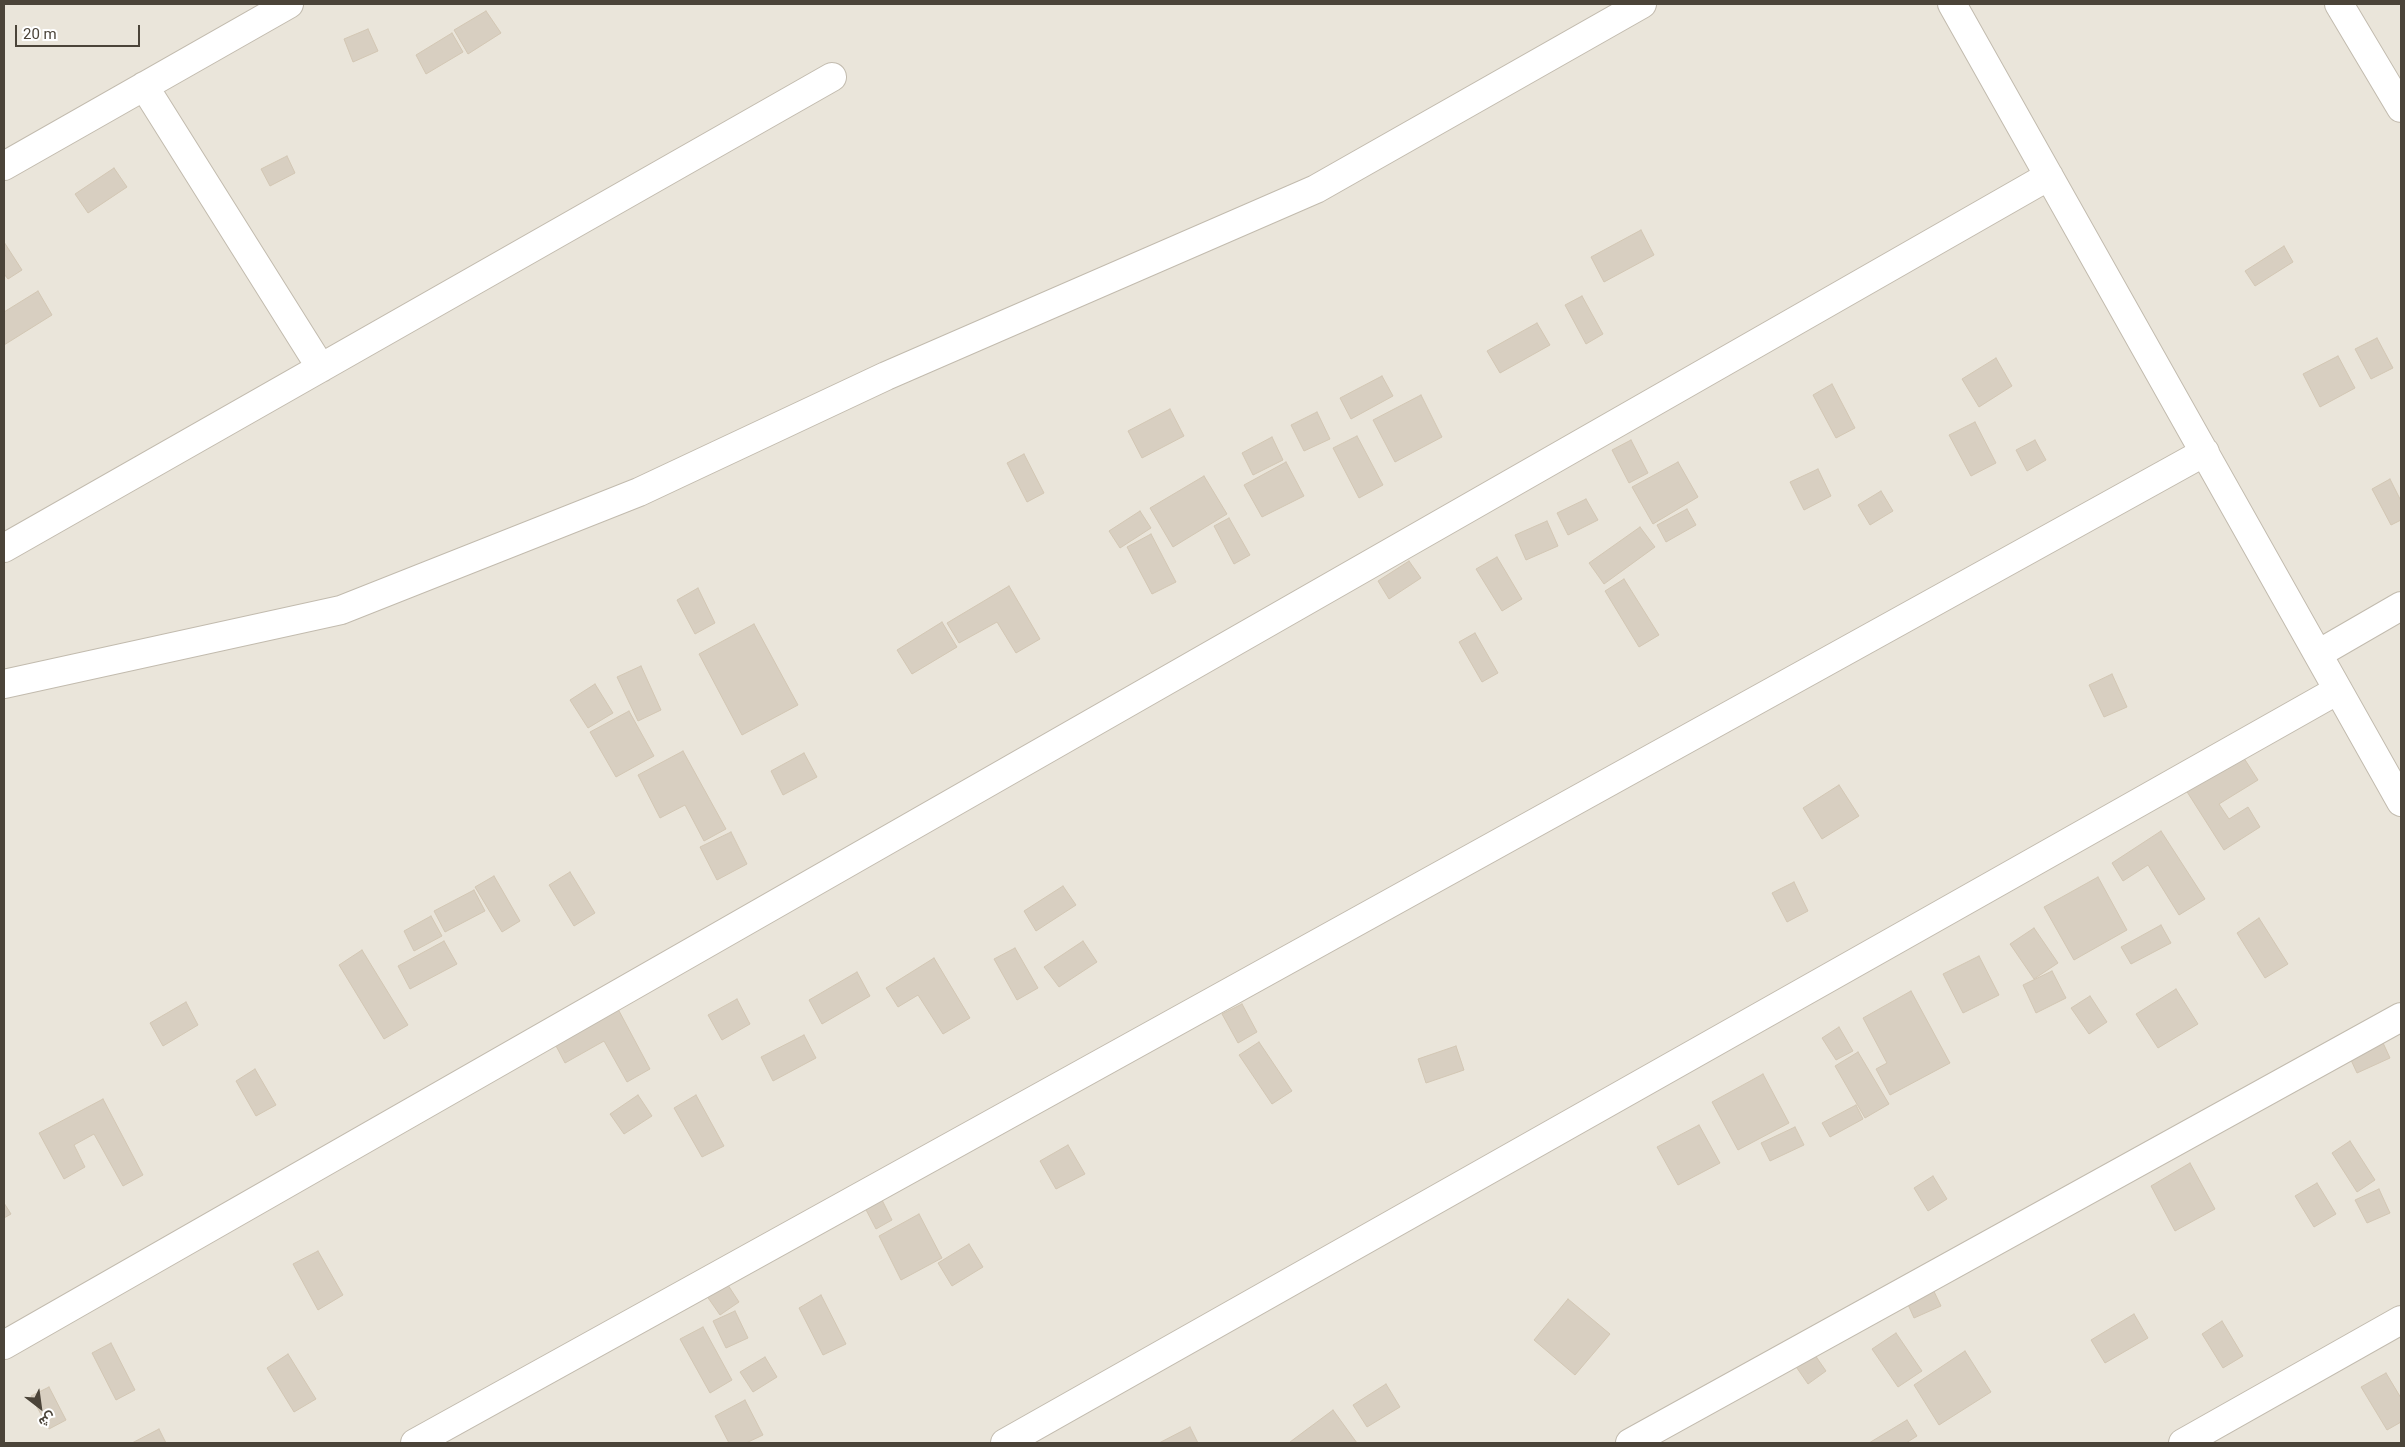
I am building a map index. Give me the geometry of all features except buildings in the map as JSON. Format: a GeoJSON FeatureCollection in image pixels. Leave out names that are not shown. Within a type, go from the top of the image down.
{"type":"FeatureCollection","features":[{"type":"Feature","properties":{"kind":"street"},"geometry":{"type":"LineString","coordinates":[[4,166],[289,4]]}},
{"type":"Feature","properties":{"kind":"street"},"geometry":{"type":"LineString","coordinates":[[4,684],[341,610],[639,492],[886,376],[1316,189],[1642,4]]}},
{"type":"Feature","properties":{"kind":"street"},"geometry":{"type":"LineString","coordinates":[[1952,4],[2401,802]]}},
{"type":"Feature","properties":{"kind":"street"},"geometry":{"type":"LineString","coordinates":[[2339,4],[2401,108]]}},
{"type":"Feature","properties":{"kind":"street"},"geometry":{"type":"LineString","coordinates":[[4,548],[832,77]]}},
{"type":"Feature","properties":{"kind":"street"},"geometry":{"type":"LineString","coordinates":[[144,86],[321,368]]}},
{"type":"Feature","properties":{"kind":"street"},"geometry":{"type":"LineString","coordinates":[[4,1345],[2049,176]]}},
{"type":"Feature","properties":{"kind":"street"},"geometry":{"type":"LineString","coordinates":[[415,1443],[2205,452]]}},
{"type":"Feature","properties":{"kind":"street"},"geometry":{"type":"LineString","coordinates":[[2318,654],[2401,606]]}},
{"type":"Feature","properties":{"kind":"street"},"geometry":{"type":"LineString","coordinates":[[1005,1443],[2338,690]]}},
{"type":"Feature","properties":{"kind":"street"},"geometry":{"type":"LineString","coordinates":[[1630,1443],[2401,1017]]}},
{"type":"Feature","properties":{"kind":"street"},"geometry":{"type":"LineString","coordinates":[[2183,1443],[2401,1320]]}},
{"type":"Feature","properties":{"kind":"shaded area"},"geometry":{"type":"Polygon","coordinates":[[[4,4],[2401,4],[2401,1443],[4,1443],[4,4]]]}}]}
